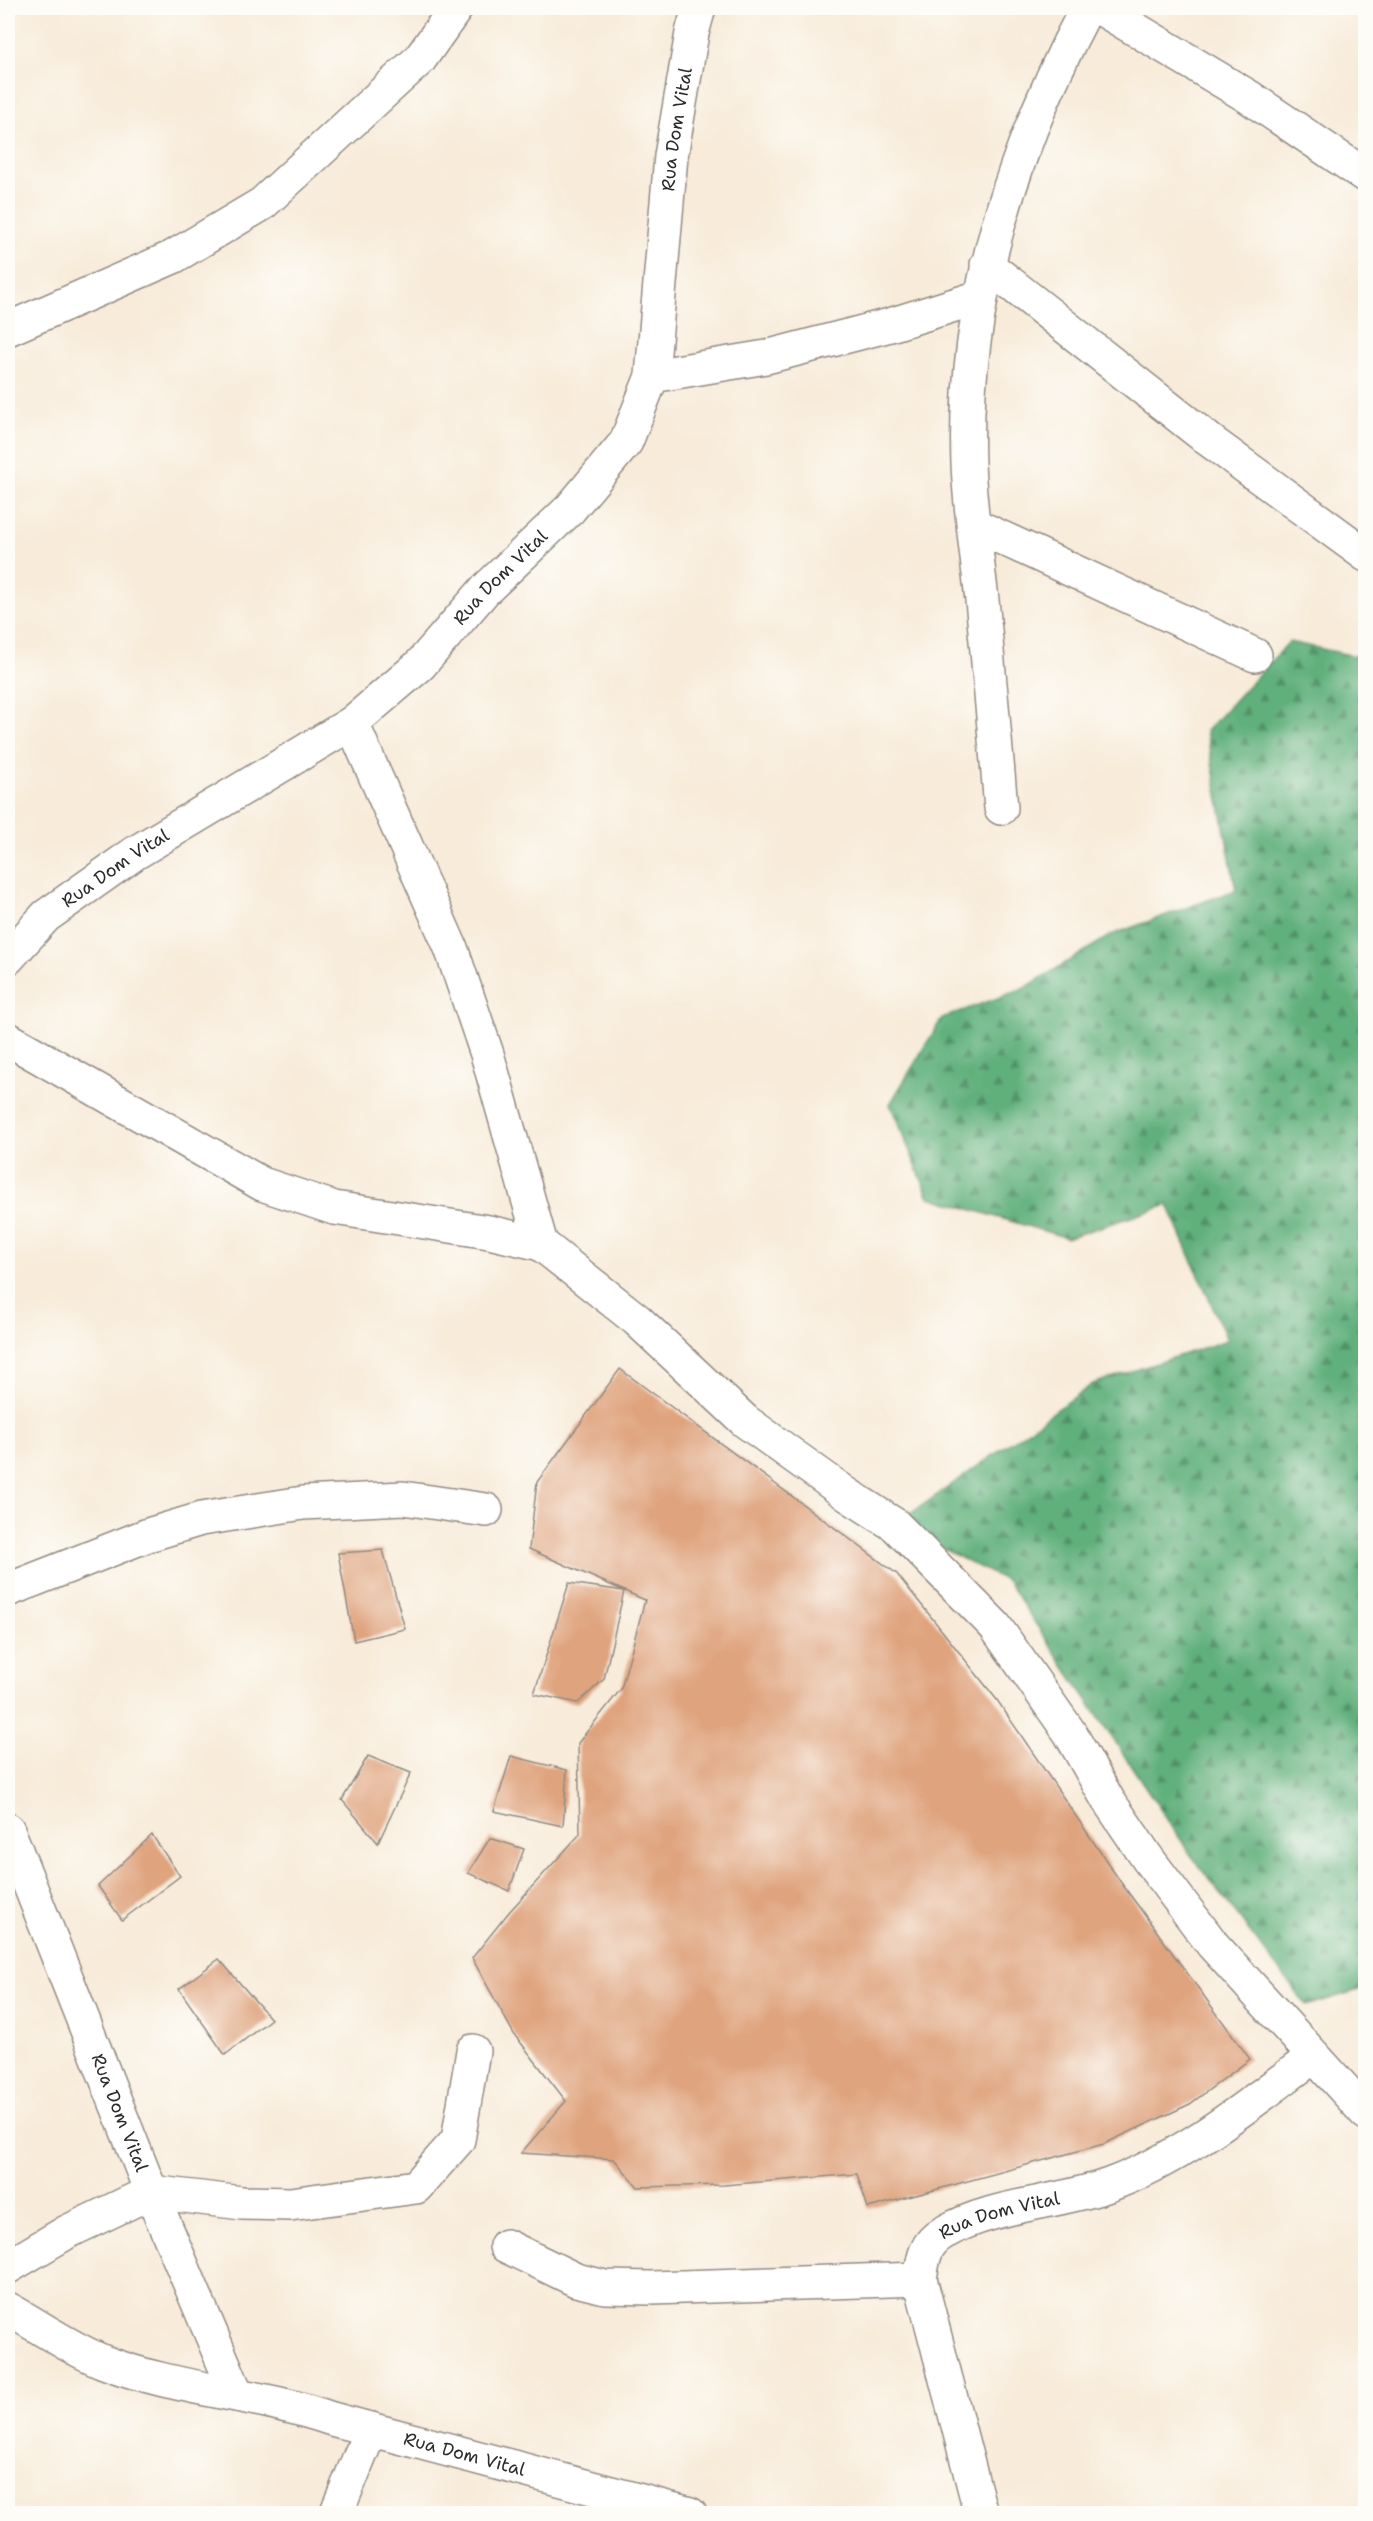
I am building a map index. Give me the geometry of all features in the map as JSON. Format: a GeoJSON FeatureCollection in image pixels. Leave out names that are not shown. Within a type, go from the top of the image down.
{"type":"FeatureCollection","features":[{"type":"Feature","properties":{"kind":"street"},"geometry":{"type":"LineString","coordinates":[[8,329],[173,256],[262,204],[420,58],[456,8]]}},
{"type":"Feature","properties":{"kind":"street","name":"Rua Dom Vital"},"geometry":{"type":"LineString","coordinates":[[8,958],[46,916],[135,853],[352,723],[420,664],[484,591],[570,509],[626,442],[652,376],[670,156],[692,33],[699,8]]}},
{"type":"Feature","properties":{"kind":"street"},"geometry":{"type":"LineString","coordinates":[[1001,808],[968,464],[969,390],[980,297],[987,265],[1023,145],[1060,58],[1087,8]]}},
{"type":"Feature","properties":{"kind":"street"},"geometry":{"type":"LineString","coordinates":[[1100,8],[1250,97],[1365,176]]}},
{"type":"Feature","properties":{"kind":"street"},"geometry":{"type":"LineString","coordinates":[[987,265],[1209,440],[1365,555]]}},
{"type":"Feature","properties":{"kind":"street"},"geometry":{"type":"LineString","coordinates":[[652,376],[766,357],[890,325],[980,297]]}},
{"type":"Feature","properties":{"kind":"street"},"geometry":{"type":"LineString","coordinates":[[974,525],[1255,655]]}},
{"type":"Feature","properties":{"kind":"street"},"geometry":{"type":"LineString","coordinates":[[352,723],[451,948],[486,1054],[541,1244]]}},
{"type":"Feature","properties":{"kind":"street"},"geometry":{"type":"LineString","coordinates":[[8,1039],[262,1184],[334,1208],[489,1232],[541,1244],[637,1320],[745,1421],[839,1489],[895,1525],[995,1626],[1070,1732],[1108,1800],[1148,1859],[1213,1945],[1365,2113]]}},
{"type":"Feature","properties":{"kind":"street"},"geometry":{"type":"LineString","coordinates":[[8,1590],[148,1535],[201,1519],[303,1503],[403,1498],[486,1510]]}},
{"type":"Feature","properties":{"kind":"street","name":"Rua Dom Vital"},"geometry":{"type":"LineString","coordinates":[[8,1830],[151,2192],[237,2395]]}},
{"type":"Feature","properties":{"kind":"street"},"geometry":{"type":"LineString","coordinates":[[8,2267],[67,2232],[151,2192],[242,2203],[290,2204],[416,2187],[458,2140],[473,2051]]}},
{"type":"Feature","properties":{"kind":"street","name":"Rua Dom Vital"},"geometry":{"type":"LineString","coordinates":[[981,2514],[920,2279],[925,2252],[940,2234],[966,2220],[1106,2186],[1148,2169],[1221,2125],[1313,2057]]}},
{"type":"Feature","properties":{"kind":"street"},"geometry":{"type":"LineString","coordinates":[[506,2246],[576,2280],[605,2287],[652,2288],[920,2279]]}},
{"type":"Feature","properties":{"kind":"street","name":"Rua Dom Vital"},"geometry":{"type":"LineString","coordinates":[[8,2308],[103,2362],[193,2387],[302,2409],[690,2514]]}},
{"type":"Feature","properties":{"kind":"street"},"geometry":{"type":"LineString","coordinates":[[336,2514],[370,2429]]}},
{"type":"Feature","properties":{"kind":"green space"},"geometry":{"type":"Polygon","coordinates":[[[1289,642],[1365,658],[1365,1988],[1307,2006],[1191,1855],[1007,1581],[895,1525],[1093,1384],[1227,1340],[1168,1205],[1067,1238],[929,1197],[890,1104],[942,1018],[1025,988],[1111,935],[1236,890],[1206,731],[1289,642]]]}},
{"type":"Feature","properties":{"kind":"building"},"geometry":{"type":"Polygon","coordinates":[[[620,1369],[897,1574],[997,1700],[1122,1884],[1250,2059],[1190,2104],[1104,2144],[868,2208],[857,2174],[724,2185],[638,2187],[614,2159],[521,2153],[566,2101],[514,2034],[472,1958],[509,1912],[580,1834],[578,1743],[621,1689],[645,1600],[529,1549],[537,1482],[620,1369]]]}},
{"type":"Feature","properties":{"kind":"building"},"geometry":{"type":"Polygon","coordinates":[[[383,1550],[405,1629],[354,1641],[338,1553],[383,1550]]]}},
{"type":"Feature","properties":{"kind":"building"},"geometry":{"type":"Polygon","coordinates":[[[569,1583],[624,1591],[604,1679],[578,1703],[534,1694],[569,1583]]]}},
{"type":"Feature","properties":{"kind":"building"},"geometry":{"type":"Polygon","coordinates":[[[368,1756],[411,1773],[378,1843],[342,1800],[368,1756]]]}},
{"type":"Feature","properties":{"kind":"building"},"geometry":{"type":"Polygon","coordinates":[[[511,1756],[567,1770],[563,1826],[494,1811],[511,1756]]]}},
{"type":"Feature","properties":{"kind":"building"},"geometry":{"type":"Polygon","coordinates":[[[152,1835],[180,1876],[122,1920],[98,1886],[152,1835]]]}},
{"type":"Feature","properties":{"kind":"building"},"geometry":{"type":"Polygon","coordinates":[[[490,1838],[524,1849],[509,1891],[468,1873],[490,1838]]]}},
{"type":"Feature","properties":{"kind":"building"},"geometry":{"type":"Polygon","coordinates":[[[219,1959],[271,2019],[225,2055],[179,1989],[219,1959]]]}}]}
